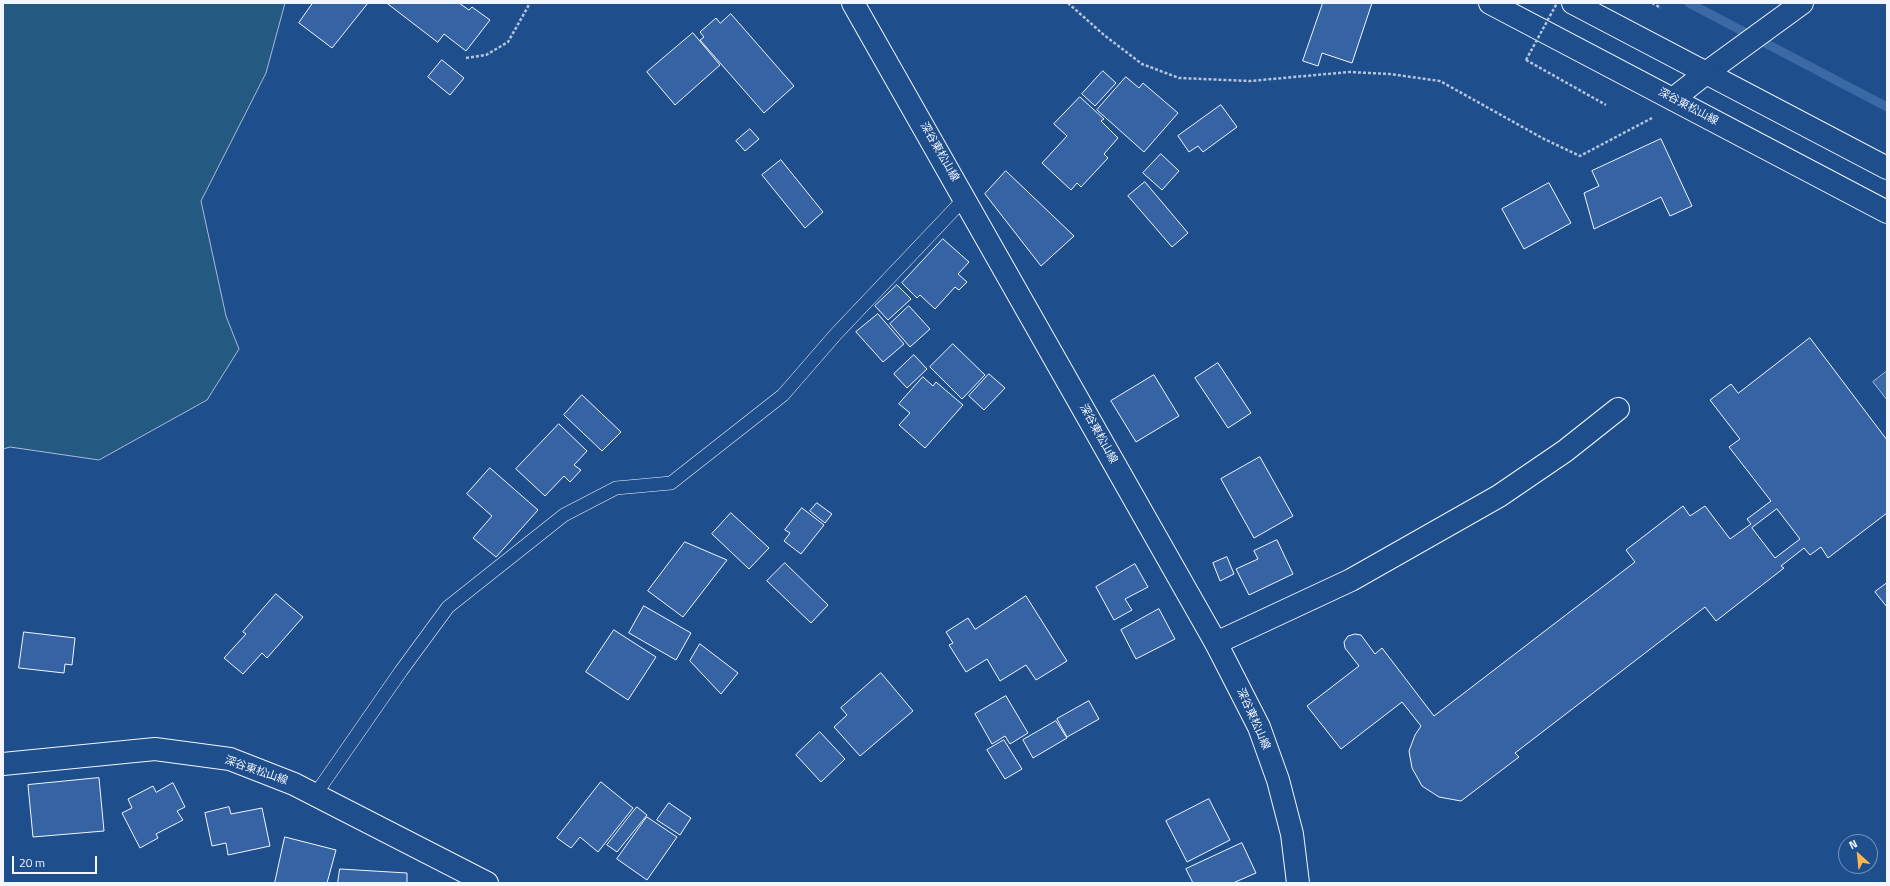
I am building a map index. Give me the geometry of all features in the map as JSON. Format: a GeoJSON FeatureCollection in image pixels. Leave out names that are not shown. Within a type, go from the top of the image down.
{"type":"FeatureCollection","features":[{"type":"Feature","properties":{"kind":"main road","name":"深谷東松山線"},"geometry":{"type":"LineString","coordinates":[[853,3],[965,198],[1216,643],[1259,727],[1278,780],[1292,834],[1298,883]]}},
{"type":"Feature","properties":{"kind":"main road","name":"深谷東松山線"},"geometry":{"type":"LineString","coordinates":[[1490,3],[1887,212]]}},
{"type":"Feature","properties":{"kind":"main road"},"geometry":{"type":"LineString","coordinates":[[1573,3],[1887,168]]}},
{"type":"Feature","properties":{"kind":"main road"},"geometry":{"type":"LineString","coordinates":[[1673,99],[1802,3]]}},
{"type":"Feature","properties":{"kind":"main road"},"geometry":{"type":"LineString","coordinates":[[1216,643],[1351,580],[1499,496],[1564,451],[1618,409]]}},
{"type":"Feature","properties":{"kind":"main road","name":"深谷東松山線"},"geometry":{"type":"LineString","coordinates":[[3,764],[155,749],[230,759],[294,784],[487,883]]}},
{"type":"Feature","properties":{"kind":"lane"},"geometry":{"type":"LineString","coordinates":[[315,795],[400,671],[448,607],[564,515],[616,488],[671,483],[783,395],[836,334],[965,198]]}},
{"type":"Feature","properties":{"kind":"path"},"geometry":{"type":"LineString","coordinates":[[466,58],[486,55],[508,42],[530,3]]}},
{"type":"Feature","properties":{"kind":"path"},"geometry":{"type":"LineString","coordinates":[[1068,3],[1104,35],[1142,64],[1179,78],[1250,81],[1349,72],[1390,74],[1440,81],[1544,139],[1580,156],[1651,118],[1673,99]]}},
{"type":"Feature","properties":{"kind":"path"},"geometry":{"type":"LineString","coordinates":[[1557,3],[1526,60],[1606,105]]}},
{"type":"Feature","properties":{"kind":"path"},"geometry":{"type":"LineString","coordinates":[[1652,3],[1661,8]]}},
{"type":"Feature","properties":{"kind":"shaded area"},"geometry":{"type":"Polygon","coordinates":[[[3,3],[285,3],[266,73],[201,201],[226,316],[239,349],[207,400],[99,460],[10,447],[3,449],[3,3]]]}},
{"type":"Feature","properties":{"kind":"shaded area"},"geometry":{"type":"Polygon","coordinates":[[[1887,371],[1887,400],[1873,382],[1887,371]]]}},
{"type":"Feature","properties":{"kind":"building"},"geometry":{"type":"Polygon","coordinates":[[[313,3],[368,3],[332,48],[299,23],[313,3]]]}},
{"type":"Feature","properties":{"kind":"building"},"geometry":{"type":"Polygon","coordinates":[[[387,3],[459,3],[469,10],[472,7],[490,20],[466,51],[444,34],[438,42],[387,3]]]}},
{"type":"Feature","properties":{"kind":"building"},"geometry":{"type":"Polygon","coordinates":[[[1323,3],[1372,3],[1352,63],[1322,53],[1318,66],[1303,61],[1323,3]]]}},
{"type":"Feature","properties":{"kind":"building"},"geometry":{"type":"Polygon","coordinates":[[[731,14],[794,86],[764,113],[700,40],[704,37],[700,32],[716,18],[720,23],[731,14]]]}},
{"type":"Feature","properties":{"kind":"building"},"geometry":{"type":"Polygon","coordinates":[[[693,33],[720,65],[675,105],[647,72],[693,33]]]}},
{"type":"Feature","properties":{"kind":"building"},"geometry":{"type":"Polygon","coordinates":[[[442,60],[464,78],[450,95],[428,77],[442,60]]]}},
{"type":"Feature","properties":{"kind":"building"},"geometry":{"type":"Polygon","coordinates":[[[1103,71],[1116,83],[1095,106],[1082,94],[1103,71]]]}},
{"type":"Feature","properties":{"kind":"building"},"geometry":{"type":"Polygon","coordinates":[[[1126,77],[1139,88],[1143,83],[1178,113],[1144,152],[1097,110],[1126,77]]]}},
{"type":"Feature","properties":{"kind":"building"},"geometry":{"type":"Polygon","coordinates":[[[1080,97],[1104,119],[1101,121],[1118,138],[1104,154],[1108,158],[1081,187],[1077,183],[1071,190],[1042,163],[1067,136],[1054,124],[1080,97]]]}},
{"type":"Feature","properties":{"kind":"building"},"geometry":{"type":"Polygon","coordinates":[[[1221,105],[1237,127],[1203,152],[1198,146],[1189,152],[1178,136],[1221,105]]]}},
{"type":"Feature","properties":{"kind":"building"},"geometry":{"type":"Polygon","coordinates":[[[750,129],[759,139],[745,151],[736,141],[750,129]]]}},
{"type":"Feature","properties":{"kind":"building"},"geometry":{"type":"Polygon","coordinates":[[[1661,139],[1692,206],[1670,216],[1661,197],[1594,229],[1584,193],[1599,186],[1592,171],[1661,139]]]}},
{"type":"Feature","properties":{"kind":"building"},"geometry":{"type":"Polygon","coordinates":[[[1161,154],[1179,171],[1162,190],[1143,173],[1161,154]]]}},
{"type":"Feature","properties":{"kind":"building"},"geometry":{"type":"Polygon","coordinates":[[[781,160],[823,212],[805,228],[762,175],[781,160]]]}},
{"type":"Feature","properties":{"kind":"building"},"geometry":{"type":"Polygon","coordinates":[[[1006,171],[1074,236],[1041,266],[985,194],[1006,171]]]}},
{"type":"Feature","properties":{"kind":"building"},"geometry":{"type":"Polygon","coordinates":[[[1145,182],[1188,233],[1172,247],[1128,196],[1145,182]]]}},
{"type":"Feature","properties":{"kind":"building"},"geometry":{"type":"Polygon","coordinates":[[[1549,183],[1571,223],[1524,249],[1502,209],[1549,183]]]}},
{"type":"Feature","properties":{"kind":"building"},"geometry":{"type":"Polygon","coordinates":[[[943,239],[969,262],[958,274],[967,282],[959,290],[955,287],[935,309],[920,295],[917,298],[902,283],[943,239]]]}},
{"type":"Feature","properties":{"kind":"building"},"geometry":{"type":"Polygon","coordinates":[[[897,285],[911,299],[888,320],[875,306],[897,285]]]}},
{"type":"Feature","properties":{"kind":"building"},"geometry":{"type":"Polygon","coordinates":[[[909,306],[930,329],[910,347],[890,324],[909,306]]]}},
{"type":"Feature","properties":{"kind":"building"},"geometry":{"type":"Polygon","coordinates":[[[878,314],[904,344],[883,362],[856,332],[878,314]]]}},
{"type":"Feature","properties":{"kind":"building"},"geometry":{"type":"Polygon","coordinates":[[[1810,338],[1887,440],[1887,513],[1828,558],[1821,547],[1810,555],[1804,548],[1781,566],[1784,568],[1716,621],[1705,607],[1515,753],[1519,757],[1461,801],[1439,797],[1422,786],[1412,768],[1409,751],[1415,735],[1421,726],[1402,702],[1341,749],[1307,706],[1359,666],[1345,648],[1344,642],[1348,636],[1355,634],[1361,635],[1375,654],[1382,648],[1434,716],[1635,562],[1626,550],[1683,506],[1690,516],[1705,506],[1730,539],[1751,524],[1747,519],[1771,501],[1729,447],[1740,439],[1710,400],[1731,384],[1738,393],[1810,338]],[[1777,509],[1752,528],[1775,558],[1800,539],[1777,509]]]}},
{"type":"Feature","properties":{"kind":"building"},"geometry":{"type":"Polygon","coordinates":[[[953,344],[985,375],[962,399],[930,367],[953,344]]]}},
{"type":"Feature","properties":{"kind":"building"},"geometry":{"type":"Polygon","coordinates":[[[914,355],[927,369],[907,388],[894,374],[914,355]]]}},
{"type":"Feature","properties":{"kind":"building"},"geometry":{"type":"Polygon","coordinates":[[[1218,363],[1251,413],[1228,428],[1195,378],[1218,363]]]}},
{"type":"Feature","properties":{"kind":"building"},"geometry":{"type":"Polygon","coordinates":[[[989,374],[1005,388],[984,410],[969,396],[989,374]]]}},
{"type":"Feature","properties":{"kind":"building"},"geometry":{"type":"Polygon","coordinates":[[[1154,375],[1179,416],[1136,442],[1111,401],[1154,375]]]}},
{"type":"Feature","properties":{"kind":"building"},"geometry":{"type":"Polygon","coordinates":[[[923,377],[933,386],[936,382],[963,405],[925,448],[899,425],[910,413],[899,404],[923,377]]]}},
{"type":"Feature","properties":{"kind":"building"},"geometry":{"type":"Polygon","coordinates":[[[582,395],[621,432],[602,451],[564,415],[582,395]]]}},
{"type":"Feature","properties":{"kind":"building"},"geometry":{"type":"Polygon","coordinates":[[[559,424],[587,451],[574,465],[581,470],[570,482],[564,476],[545,496],[516,469],[559,424]]]}},
{"type":"Feature","properties":{"kind":"building"},"geometry":{"type":"Polygon","coordinates":[[[1260,457],[1293,516],[1254,538],[1221,479],[1260,457]]]}},
{"type":"Feature","properties":{"kind":"building"},"geometry":{"type":"Polygon","coordinates":[[[490,468],[538,510],[496,557],[473,538],[492,516],[467,494],[490,468]]]}},
{"type":"Feature","properties":{"kind":"building"},"geometry":{"type":"Polygon","coordinates":[[[817,503],[832,514],[825,523],[810,511],[817,503]]]}},
{"type":"Feature","properties":{"kind":"building"},"geometry":{"type":"Polygon","coordinates":[[[802,508],[824,525],[801,554],[784,541],[790,533],[785,530],[802,508]]]}},
{"type":"Feature","properties":{"kind":"building"},"geometry":{"type":"Polygon","coordinates":[[[731,513],[769,548],[749,569],[712,534],[731,513]]]}},
{"type":"Feature","properties":{"kind":"building"},"geometry":{"type":"Polygon","coordinates":[[[1277,540],[1293,574],[1249,595],[1236,569],[1258,559],[1254,551],[1277,540]]]}},
{"type":"Feature","properties":{"kind":"building"},"geometry":{"type":"Polygon","coordinates":[[[685,542],[727,560],[683,617],[648,591],[685,542]]]}},
{"type":"Feature","properties":{"kind":"building"},"geometry":{"type":"Polygon","coordinates":[[[1227,557],[1234,574],[1220,581],[1213,563],[1227,557]]]}},
{"type":"Feature","properties":{"kind":"building"},"geometry":{"type":"Polygon","coordinates":[[[785,563],[828,605],[811,623],[767,581],[785,563]]]}},
{"type":"Feature","properties":{"kind":"building"},"geometry":{"type":"Polygon","coordinates":[[[1135,564],[1148,587],[1125,599],[1132,610],[1114,620],[1096,587],[1135,564]]]}},
{"type":"Feature","properties":{"kind":"building"},"geometry":{"type":"Polygon","coordinates":[[[1887,583],[1887,607],[1875,592],[1887,583]]]}},
{"type":"Feature","properties":{"kind":"building"},"geometry":{"type":"Polygon","coordinates":[[[276,594],[303,617],[267,658],[262,653],[243,674],[224,658],[246,634],[243,632],[276,594]]]}},
{"type":"Feature","properties":{"kind":"building"},"geometry":{"type":"Polygon","coordinates":[[[1026,596],[1067,661],[1036,680],[1026,665],[1000,681],[987,659],[966,672],[949,645],[953,643],[946,632],[968,618],[975,629],[1026,596]]]}},
{"type":"Feature","properties":{"kind":"building"},"geometry":{"type":"Polygon","coordinates":[[[644,606],[691,633],[676,660],[629,633],[644,606]]]}},
{"type":"Feature","properties":{"kind":"building"},"geometry":{"type":"Polygon","coordinates":[[[1159,609],[1175,639],[1136,659],[1121,630],[1159,609]]]}},
{"type":"Feature","properties":{"kind":"building"},"geometry":{"type":"Polygon","coordinates":[[[614,630],[656,657],[628,700],[586,672],[614,630]]]}},
{"type":"Feature","properties":{"kind":"building"},"geometry":{"type":"Polygon","coordinates":[[[24,632],[75,638],[72,665],[65,664],[64,673],[19,668],[24,632]]]}},
{"type":"Feature","properties":{"kind":"building"},"geometry":{"type":"Polygon","coordinates":[[[700,644],[738,673],[721,694],[690,661],[700,644]]]}},
{"type":"Feature","properties":{"kind":"building"},"geometry":{"type":"Polygon","coordinates":[[[881,673],[913,711],[860,756],[834,727],[847,715],[841,708],[881,673]]]}},
{"type":"Feature","properties":{"kind":"building"},"geometry":{"type":"Polygon","coordinates":[[[1006,696],[1028,733],[1010,744],[1005,736],[992,744],[975,714],[1006,696]]]}},
{"type":"Feature","properties":{"kind":"building"},"geometry":{"type":"Polygon","coordinates":[[[1089,701],[1099,719],[1067,737],[1057,719],[1089,701]]]}},
{"type":"Feature","properties":{"kind":"building"},"geometry":{"type":"Polygon","coordinates":[[[1056,721],[1067,738],[1033,758],[1023,740],[1056,721]]]}},
{"type":"Feature","properties":{"kind":"building"},"geometry":{"type":"Polygon","coordinates":[[[820,732],[845,759],[821,782],[796,755],[820,732]]]}},
{"type":"Feature","properties":{"kind":"building"},"geometry":{"type":"Polygon","coordinates":[[[1004,740],[1022,769],[1005,779],[987,750],[1004,740]]]}},
{"type":"Feature","properties":{"kind":"building"},"geometry":{"type":"Polygon","coordinates":[[[99,778],[104,831],[33,837],[28,785],[99,778]]]}},
{"type":"Feature","properties":{"kind":"building"},"geometry":{"type":"Polygon","coordinates":[[[601,782],[633,808],[598,852],[580,837],[571,848],[557,838],[601,782]]]}},
{"type":"Feature","properties":{"kind":"building"},"geometry":{"type":"Polygon","coordinates":[[[173,783],[185,807],[177,811],[183,820],[156,834],[158,838],[140,848],[122,813],[132,808],[128,799],[153,786],[156,792],[173,783]]]}},
{"type":"Feature","properties":{"kind":"building"},"geometry":{"type":"Polygon","coordinates":[[[1209,799],[1230,840],[1187,862],[1166,821],[1209,799]]]}},
{"type":"Feature","properties":{"kind":"building"},"geometry":{"type":"Polygon","coordinates":[[[669,803],[691,818],[680,835],[657,820],[669,803]]]}},
{"type":"Feature","properties":{"kind":"building"},"geometry":{"type":"Polygon","coordinates":[[[229,807],[231,814],[262,808],[270,846],[228,855],[226,843],[212,846],[205,813],[229,807]]]}},
{"type":"Feature","properties":{"kind":"building"},"geometry":{"type":"Polygon","coordinates":[[[637,807],[647,815],[617,852],[607,845],[637,807]]]}},
{"type":"Feature","properties":{"kind":"building"},"geometry":{"type":"Polygon","coordinates":[[[647,817],[677,837],[647,880],[617,859],[647,817]]]}},
{"type":"Feature","properties":{"kind":"building"},"geometry":{"type":"Polygon","coordinates":[[[285,837],[336,850],[327,883],[275,883],[285,837]]]}},
{"type":"Feature","properties":{"kind":"building"},"geometry":{"type":"Polygon","coordinates":[[[1242,843],[1256,873],[1233,883],[1193,883],[1186,869],[1242,843]]]}},
{"type":"Feature","properties":{"kind":"building"},"geometry":{"type":"Polygon","coordinates":[[[340,869],[407,873],[407,883],[338,883],[340,869]]]}},
{"type":"Feature","properties":{"kind":"waterway"},"geometry":{"type":"LineString","coordinates":[[1689,3],[1887,107]]}}]}
